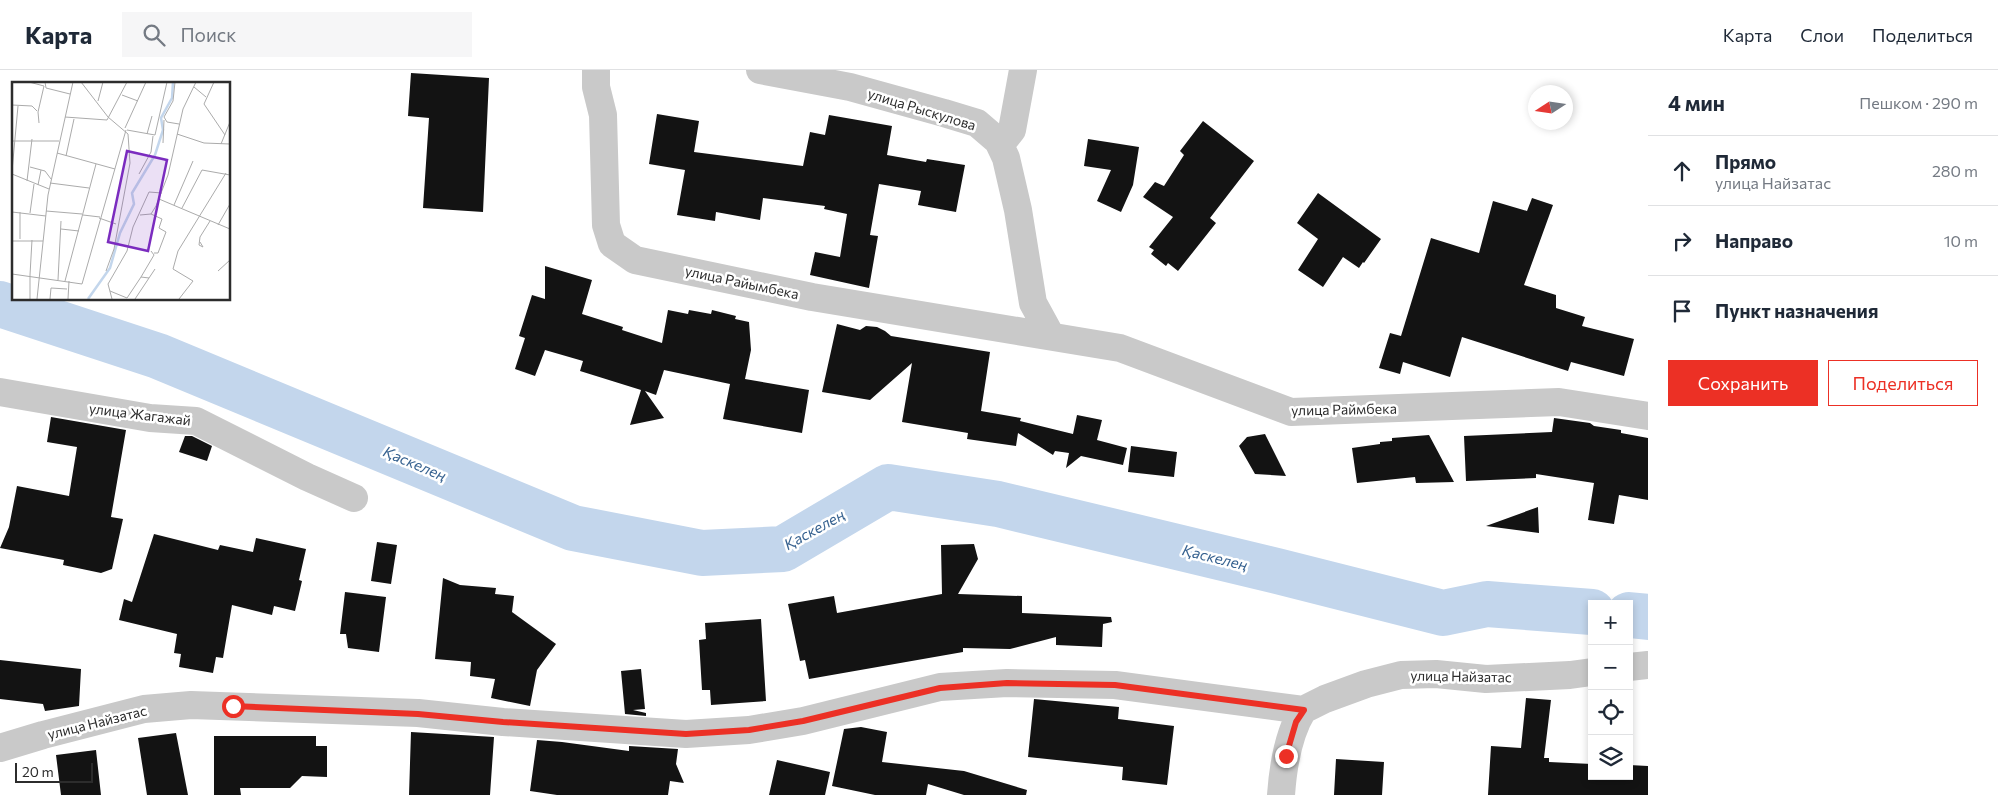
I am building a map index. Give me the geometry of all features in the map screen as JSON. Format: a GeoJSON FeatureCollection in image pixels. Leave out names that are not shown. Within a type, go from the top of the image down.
{"type":"FeatureCollection","features":[{"type":"Feature","properties":{"kind":"street","name":"улица Райымбека"},"geometry":{"type":"LineString","coordinates":[[596,70],[596,87],[603,115],[606,224],[612,244],[635,260],[812,297],[1051,336]]}},
{"type":"Feature","properties":{"kind":"street","name":"улица Рыскулова"},"geometry":{"type":"LineString","coordinates":[[760,70],[831,76],[859,90],[977,123],[998,141],[1006,158],[1018,210],[1033,303],[1051,336]]}},
{"type":"Feature","properties":{"kind":"street"},"geometry":{"type":"LineString","coordinates":[[1000,145],[1012,130],[1023,70]]}},
{"type":"Feature","properties":{"kind":"street","name":"улица Раймбека"},"geometry":{"type":"LineString","coordinates":[[1051,336],[1120,348],[1291,412],[1559,402],[1648,416]]}},
{"type":"Feature","properties":{"kind":"street","name":"улица Жагажай"},"geometry":{"type":"LineString","coordinates":[[0,392],[150,418],[196,421],[354,498]]}},
{"type":"Feature","properties":{"kind":"street"},"geometry":{"type":"LineString","coordinates":[[1633,667],[1648,666]]}},
{"type":"Feature","properties":{"kind":"street","name":"улица Найзатас"},"geometry":{"type":"LineString","coordinates":[[0,748],[144,709],[191,705],[418,714],[503,722],[686,734],[749,730],[803,721],[940,688],[1007,683],[1115,685],[1304,710],[1325,699],[1366,684],[1401,675],[1436,674],[1486,679],[1588,673]]}},
{"type":"Feature","properties":{"kind":"street"},"geometry":{"type":"LineString","coordinates":[[1281,795],[1286,756],[1296,722],[1304,710]]}},
{"type":"Feature","properties":{"kind":"building"},"geometry":{"type":"Polygon","coordinates":[[[411,73],[489,78],[483,212],[423,208],[429,118],[408,116],[411,73]]]}},
{"type":"Feature","properties":{"kind":"building"},"geometry":{"type":"Polygon","coordinates":[[[657,114],[699,121],[694,152],[803,166],[810,132],[825,135],[829,115],[892,126],[887,155],[926,162],[927,159],[965,165],[956,212],[918,205],[921,191],[879,184],[870,235],[878,236],[869,288],[810,275],[815,252],[840,257],[847,214],[824,209],[825,206],[763,198],[760,220],[716,212],[715,221],[677,215],[685,170],[649,164],[657,114]]]}},
{"type":"Feature","properties":{"kind":"building"},"geometry":{"type":"Polygon","coordinates":[[[1203,121],[1254,161],[1210,218],[1216,223],[1178,271],[1168,263],[1166,266],[1151,254],[1154,250],[1149,247],[1173,217],[1143,197],[1155,182],[1164,186],[1184,155],[1180,151],[1203,121]]]}},
{"type":"Feature","properties":{"kind":"building"},"geometry":{"type":"Polygon","coordinates":[[[1088,139],[1139,147],[1133,185],[1121,212],[1097,201],[1111,170],[1084,166],[1088,139]]]}},
{"type":"Feature","properties":{"kind":"building"},"geometry":{"type":"Polygon","coordinates":[[[1318,193],[1381,239],[1359,268],[1343,257],[1323,287],[1298,270],[1318,239],[1297,223],[1318,193]]]}},
{"type":"Feature","properties":{"kind":"building"},"geometry":{"type":"Polygon","coordinates":[[[1532,198],[1553,205],[1524,285],[1556,295],[1556,308],[1585,317],[1582,326],[1634,339],[1624,376],[1571,362],[1568,371],[1462,337],[1450,377],[1403,362],[1400,374],[1379,368],[1390,333],[1401,336],[1431,238],[1479,253],[1493,201],[1527,211],[1532,198]]]}},
{"type":"Feature","properties":{"kind":"building"},"geometry":{"type":"Polygon","coordinates":[[[545,266],[592,280],[582,314],[623,327],[622,330],[662,343],[668,310],[688,314],[689,310],[711,314],[712,310],[736,316],[735,319],[749,322],[751,350],[745,379],[809,390],[802,433],[723,419],[730,384],[664,370],[656,395],[645,391],[664,418],[630,425],[641,390],[580,371],[583,361],[545,350],[535,376],[515,369],[525,338],[519,336],[532,295],[545,299],[545,266]]]}},
{"type":"Feature","properties":{"kind":"building"},"geometry":{"type":"Polygon","coordinates":[[[837,324],[860,330],[866,326],[877,327],[891,336],[990,352],[981,411],[1021,418],[1020,421],[1073,434],[1077,415],[1102,420],[1097,440],[1127,448],[1123,465],[1081,456],[1066,468],[1069,453],[1055,451],[1053,455],[1018,433],[1016,446],[967,439],[968,433],[902,422],[912,363],[870,400],[822,392],[837,324]]]}},
{"type":"Feature","properties":{"kind":"building"},"geometry":{"type":"Polygon","coordinates":[[[51,417],[126,430],[111,517],[123,519],[112,569],[101,573],[63,565],[64,560],[0,548],[9,527],[17,486],[69,496],[77,447],[47,442],[51,417]]]}},
{"type":"Feature","properties":{"kind":"building"},"geometry":{"type":"Polygon","coordinates":[[[1554,418],[1590,423],[1594,426],[1621,430],[1621,433],[1648,438],[1648,500],[1619,495],[1614,524],[1588,520],[1594,483],[1536,474],[1536,478],[1466,481],[1464,436],[1552,432],[1554,418]]]}},
{"type":"Feature","properties":{"kind":"building"},"geometry":{"type":"Polygon","coordinates":[[[1265,434],[1286,476],[1255,474],[1239,446],[1247,437],[1265,434]]]}},
{"type":"Feature","properties":{"kind":"building"},"geometry":{"type":"Polygon","coordinates":[[[1429,435],[1454,482],[1416,483],[1415,477],[1357,483],[1352,448],[1392,441],[1392,438],[1429,435]]]}},
{"type":"Feature","properties":{"kind":"building"},"geometry":{"type":"Polygon","coordinates":[[[185,436],[192,436],[212,446],[207,461],[179,452],[185,436]]]}},
{"type":"Feature","properties":{"kind":"building"},"geometry":{"type":"Polygon","coordinates":[[[1131,446],[1177,452],[1174,477],[1128,472],[1131,446]]]}},
{"type":"Feature","properties":{"kind":"building"},"geometry":{"type":"Polygon","coordinates":[[[1538,507],[1539,533],[1486,526],[1538,507]]]}},
{"type":"Feature","properties":{"kind":"building"},"geometry":{"type":"Polygon","coordinates":[[[154,534],[218,550],[220,545],[253,552],[256,538],[306,549],[299,580],[302,581],[295,611],[274,606],[272,615],[232,605],[223,658],[216,657],[213,673],[179,667],[181,654],[174,653],[177,634],[119,620],[124,599],[132,602],[154,534]]]}},
{"type":"Feature","properties":{"kind":"building"},"geometry":{"type":"Polygon","coordinates":[[[377,542],[397,545],[391,584],[371,581],[377,542]]]}},
{"type":"Feature","properties":{"kind":"building"},"geometry":{"type":"Polygon","coordinates":[[[974,544],[978,559],[958,594],[1022,596],[1022,613],[1111,617],[1112,622],[1103,624],[1102,647],[1056,645],[1056,637],[1010,649],[963,648],[963,652],[809,679],[805,660],[800,661],[788,604],[834,596],[837,613],[942,594],[941,545],[974,544]]]}},
{"type":"Feature","properties":{"kind":"building"},"geometry":{"type":"Polygon","coordinates":[[[443,578],[460,585],[496,588],[495,594],[514,596],[512,612],[556,644],[537,670],[530,706],[491,698],[495,679],[470,676],[471,662],[435,659],[443,578]]]}},
{"type":"Feature","properties":{"kind":"building"},"geometry":{"type":"Polygon","coordinates":[[[345,592],[386,597],[379,652],[348,648],[346,634],[340,634],[345,592]]]}},
{"type":"Feature","properties":{"kind":"building"},"geometry":{"type":"Polygon","coordinates":[[[761,619],[766,701],[711,705],[710,690],[702,690],[699,640],[706,639],[705,623],[761,619]]]}},
{"type":"Feature","properties":{"kind":"building"},"geometry":{"type":"Polygon","coordinates":[[[0,660],[81,669],[79,706],[45,711],[43,704],[0,699],[0,660]]]}},
{"type":"Feature","properties":{"kind":"building"},"geometry":{"type":"Polygon","coordinates":[[[641,669],[645,709],[633,710],[646,713],[646,716],[625,714],[621,671],[641,669]]]}},
{"type":"Feature","properties":{"kind":"building"},"geometry":{"type":"Polygon","coordinates":[[[1526,698],[1551,700],[1544,758],[1549,758],[1549,762],[1588,764],[1588,780],[1633,780],[1633,765],[1648,766],[1648,795],[1488,795],[1491,746],[1521,748],[1526,698]]]}},
{"type":"Feature","properties":{"kind":"building"},"geometry":{"type":"Polygon","coordinates":[[[1034,699],[1119,707],[1118,719],[1174,726],[1167,785],[1122,780],[1123,767],[1028,757],[1034,699]]]}},
{"type":"Feature","properties":{"kind":"building"},"geometry":{"type":"Polygon","coordinates":[[[861,727],[887,732],[882,762],[964,771],[1027,790],[1026,795],[964,795],[928,784],[926,795],[875,795],[832,786],[844,729],[861,727]]]}},
{"type":"Feature","properties":{"kind":"building"},"geometry":{"type":"Polygon","coordinates":[[[411,732],[494,737],[490,795],[409,795],[411,732]]]}},
{"type":"Feature","properties":{"kind":"building"},"geometry":{"type":"Polygon","coordinates":[[[176,733],[188,795],[147,795],[138,738],[176,733]]]}},
{"type":"Feature","properties":{"kind":"building"},"geometry":{"type":"Polygon","coordinates":[[[214,736],[316,736],[316,746],[327,746],[327,777],[302,776],[290,788],[240,788],[241,795],[214,795],[214,736]]]}},
{"type":"Feature","properties":{"kind":"building"},"geometry":{"type":"Polygon","coordinates":[[[537,740],[629,751],[629,746],[678,749],[676,764],[684,783],[670,781],[668,795],[557,795],[530,791],[537,740]]]}},
{"type":"Feature","properties":{"kind":"building"},"geometry":{"type":"Polygon","coordinates":[[[96,750],[101,795],[61,795],[56,755],[96,750]]]}},
{"type":"Feature","properties":{"kind":"building"},"geometry":{"type":"Polygon","coordinates":[[[1336,759],[1384,762],[1382,795],[1334,795],[1336,759]]]}},
{"type":"Feature","properties":{"kind":"building"},"geometry":{"type":"Polygon","coordinates":[[[777,760],[830,772],[825,795],[769,795],[777,760]]]}},
{"type":"Feature","properties":{"kind":"waterway","name":"Қаскелең"},"geometry":{"type":"LineString","coordinates":[[0,304],[158,356],[573,528],[702,553],[783,549],[888,487],[998,504],[1443,613],[1487,604],[1588,612]]}},
{"type":"Feature","properties":{"kind":"waterway","name":"Қаскелең"},"geometry":{"type":"LineString","coordinates":[[1633,615],[1648,617]]}},
{"type":"Feature","properties":{"kind":"route"},"geometry":{"type":"LineString","coordinates":[[233,706],[418,714],[503,722],[686,734],[749,730],[803,721],[940,688],[1007,683],[1115,685],[1304,710],[1296,722],[1286,756]]}}]}
